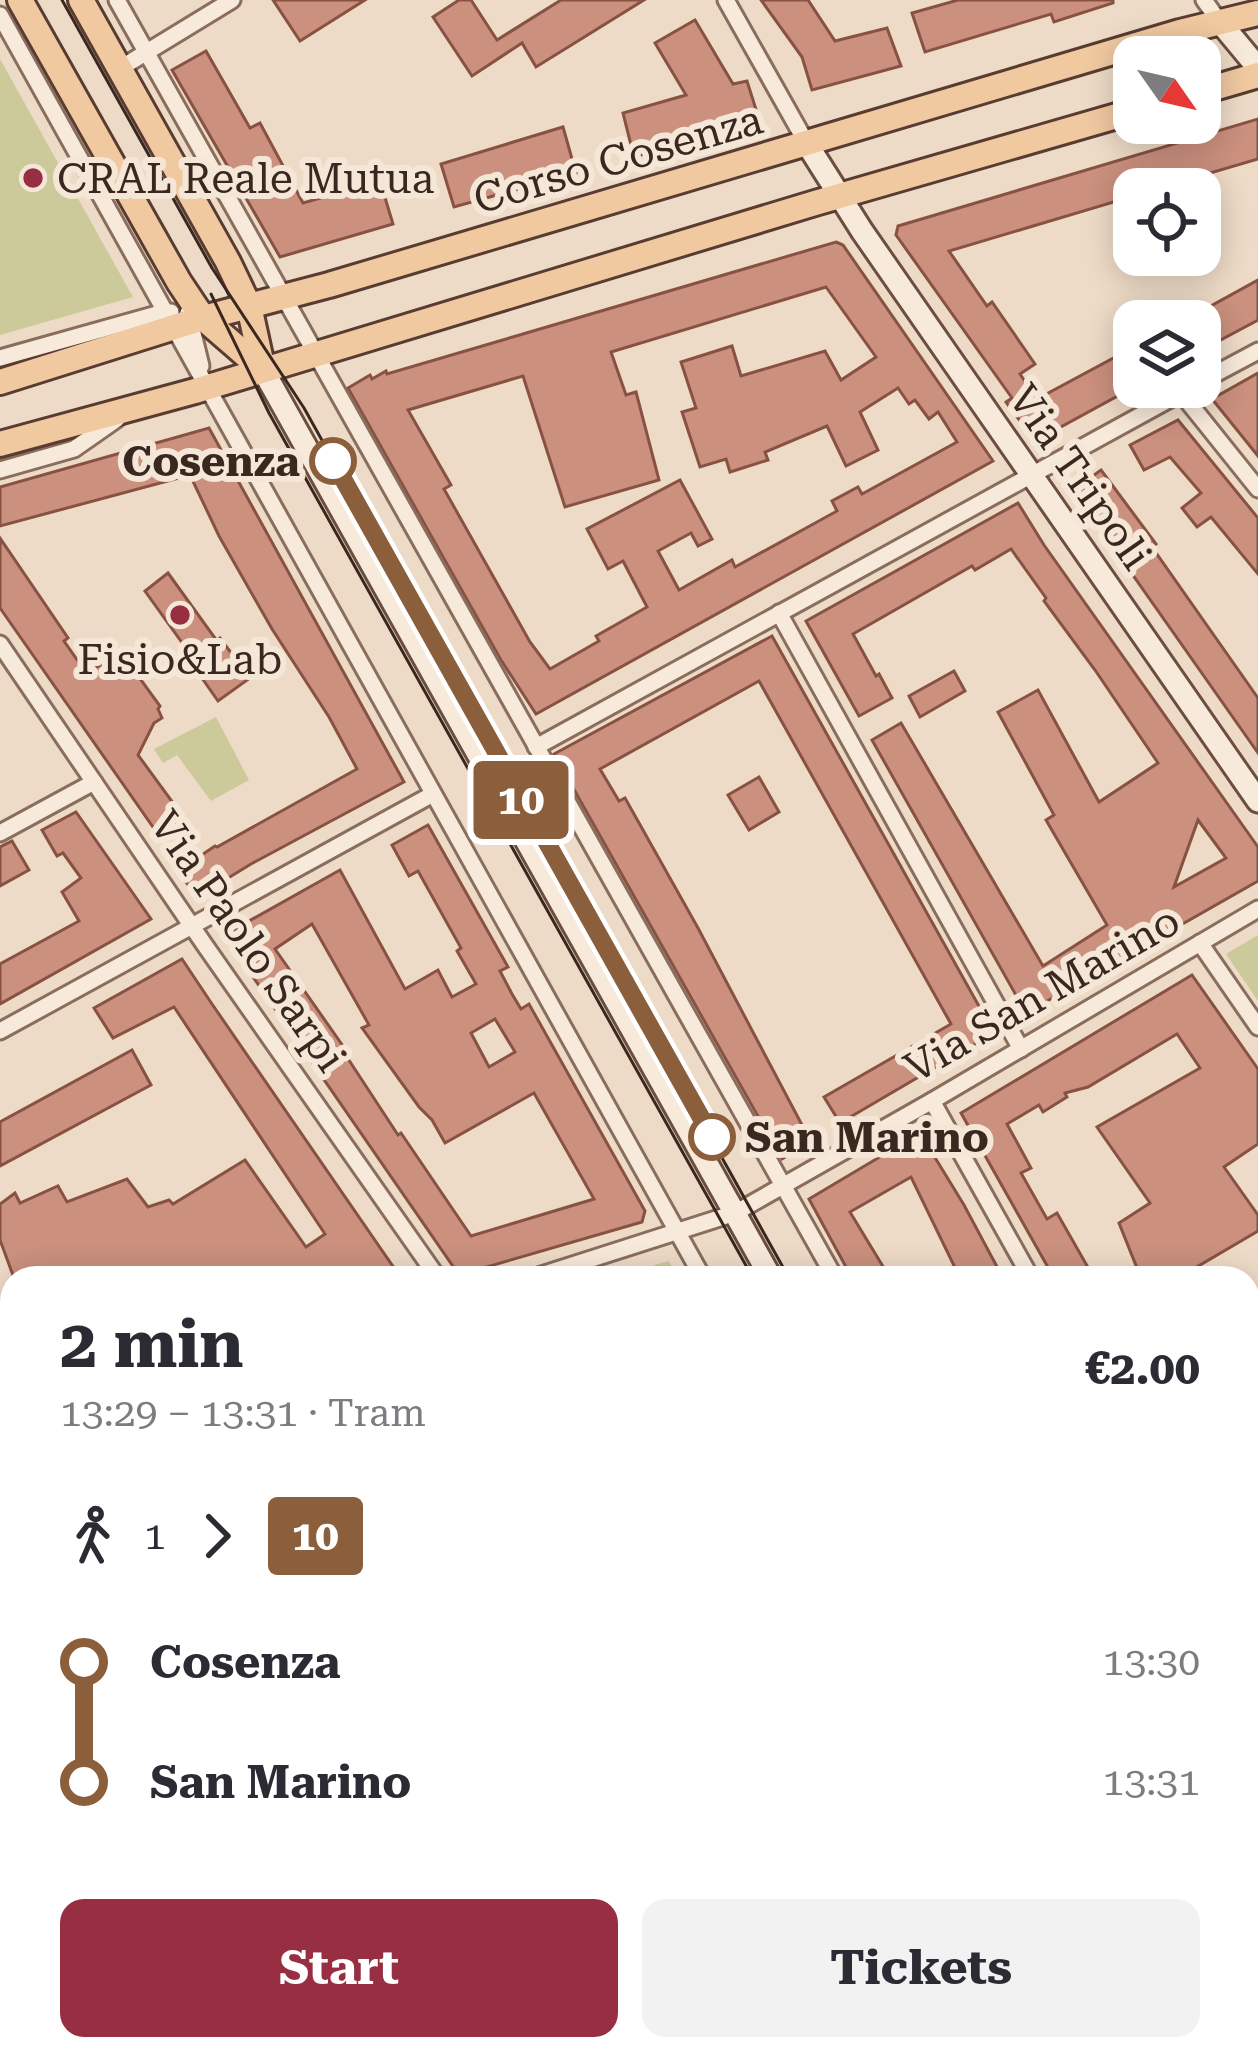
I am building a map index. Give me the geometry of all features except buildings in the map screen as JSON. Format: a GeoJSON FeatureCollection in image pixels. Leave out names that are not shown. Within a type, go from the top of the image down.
{"type":"FeatureCollection","features":[{"type":"Feature","properties":{"kind":"main road"},"geometry":{"type":"LineString","coordinates":[[20,0],[59,98],[179,282],[184,319],[263,370],[764,1266]]}},
{"type":"Feature","properties":{"kind":"main road"},"geometry":{"type":"LineString","coordinates":[[81,0],[228,262],[267,300],[263,370]]}},
{"type":"Feature","properties":{"kind":"main road"},"geometry":{"type":"LineString","coordinates":[[1212,10],[1258,72],[1221,85]]}},
{"type":"Feature","properties":{"kind":"main road","name":"Corso Cosenza"},"geometry":{"type":"LineString","coordinates":[[0,382],[184,319],[329,285],[807,144],[1212,10],[1258,13]]}},
{"type":"Feature","properties":{"kind":"main road"},"geometry":{"type":"LineString","coordinates":[[0,445],[207,388],[1113,117]]}},
{"type":"Feature","properties":{"kind":"main road","name":"Via Tripoli"},"geometry":{"type":"LineString","coordinates":[[807,144],[838,196],[1258,801]]}},
{"type":"Feature","properties":{"kind":"street"},"geometry":{"type":"LineString","coordinates":[[117,0],[267,300],[316,353],[828,1266]]}},
{"type":"Feature","properties":{"kind":"street"},"geometry":{"type":"LineString","coordinates":[[119,69],[232,0]]}},
{"type":"Feature","properties":{"kind":"street"},"geometry":{"type":"LineString","coordinates":[[727,0],[807,144]]}},
{"type":"Feature","properties":{"kind":"street"},"geometry":{"type":"LineString","coordinates":[[0,15],[59,98],[184,319],[207,388],[696,1266]]}},
{"type":"Feature","properties":{"kind":"street","name":"Corso Cosenza"},"geometry":{"type":"LineString","coordinates":[[0,358],[184,319]]}},
{"type":"Feature","properties":{"kind":"street"},"geometry":{"type":"LineString","coordinates":[[1221,371],[1258,351]]}},
{"type":"Feature","properties":{"kind":"street"},"geometry":{"type":"LineString","coordinates":[[0,470],[74,449],[133,408]]}},
{"type":"Feature","properties":{"kind":"street"},"geometry":{"type":"LineString","coordinates":[[536,747],[1153,408]]}},
{"type":"Feature","properties":{"kind":"street"},"geometry":{"type":"LineString","coordinates":[[1199,408],[1258,489]]}},
{"type":"Feature","properties":{"kind":"street"},"geometry":{"type":"LineString","coordinates":[[779,614],[1021,1049]]}},
{"type":"Feature","properties":{"kind":"street","name":"Via Paolo Sarpi"},"geometry":{"type":"LineString","coordinates":[[0,644],[430,1266]]}},
{"type":"Feature","properties":{"kind":"street"},"geometry":{"type":"LineString","coordinates":[[0,833],[94,782]]}},
{"type":"Feature","properties":{"kind":"street"},"geometry":{"type":"LineString","coordinates":[[0,1031],[433,794]]}},
{"type":"Feature","properties":{"kind":"street","name":"Via San Marino"},"geometry":{"type":"LineString","coordinates":[[570,1266],[735,1213],[1258,909]]}},
{"type":"Feature","properties":{"kind":"street"},"geometry":{"type":"LineString","coordinates":[[1200,943],[1258,1027]]}},
{"type":"Feature","properties":{"kind":"street"},"geometry":{"type":"LineString","coordinates":[[932,1101],[1024,1266]]}},
{"type":"Feature","properties":{"kind":"shaded area","name":"CRAL Reale Mutua"},"geometry":{"type":"Polygon","coordinates":[[[0,59],[133,297],[0,335],[0,59]]]}},
{"type":"Feature","properties":{"kind":"shaded area"},"geometry":{"type":"Polygon","coordinates":[[[216,717],[249,780],[211,801],[177,755],[163,763],[154,749],[216,717]]]}},
{"type":"Feature","properties":{"kind":"shaded area"},"geometry":{"type":"Polygon","coordinates":[[[1258,935],[1258,1001],[1226,954],[1258,935]]]}},
{"type":"Feature","properties":{"kind":"tram line"},"geometry":{"type":"LineString","coordinates":[[62,0],[212,268],[304,408],[782,1266]]}},
{"type":"Feature","properties":{"kind":"tram line"},"geometry":{"type":"LineString","coordinates":[[211,294],[269,413],[746,1266]]}},
{"type":"Feature","properties":{"kind":"tram line","name":"10"},"geometry":{"type":"LineString","coordinates":[[333,461],[712,1137]]}},
{"type":"Feature","properties":{"kind":"place","name":"CRAL Reale Mutua"},"geometry":{"type":"Point","coordinates":[33,178]}},
{"type":"Feature","properties":{"kind":"place","name":"Cosenza"},"geometry":{"type":"Point","coordinates":[333,461]}},
{"type":"Feature","properties":{"kind":"place","name":"Fisio&Lab"},"geometry":{"type":"Point","coordinates":[180,615]}},
{"type":"Feature","properties":{"kind":"place","name":"San Marino"},"geometry":{"type":"Point","coordinates":[712,1137]}}]}
